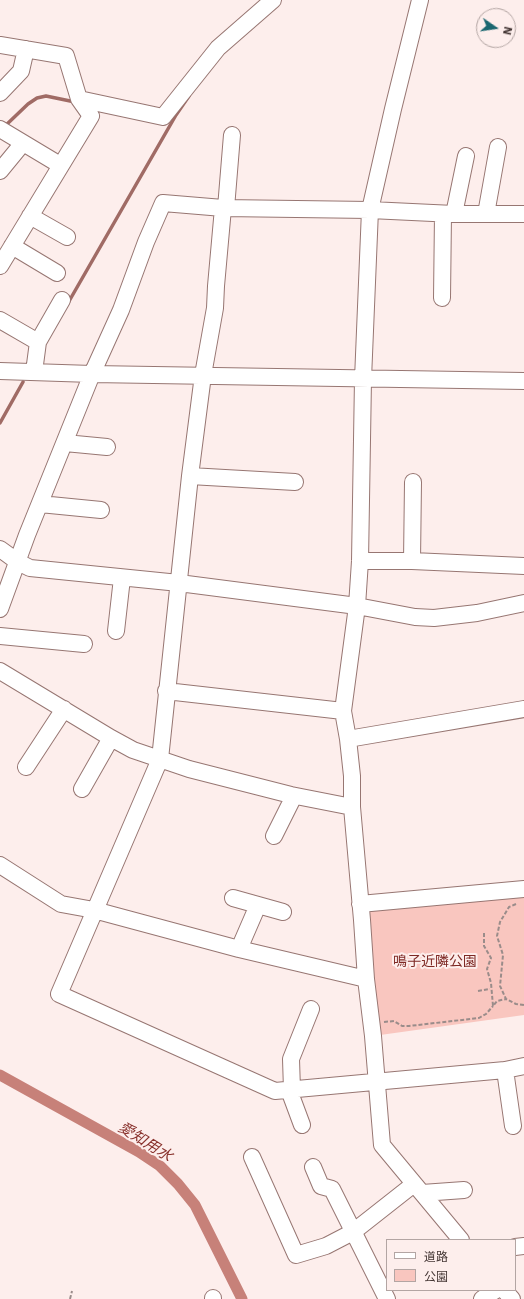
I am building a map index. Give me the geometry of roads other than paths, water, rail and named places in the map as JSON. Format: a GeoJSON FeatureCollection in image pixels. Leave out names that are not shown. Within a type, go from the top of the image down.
{"type":"FeatureCollection","features":[{"type":"Feature","properties":{"kind":"street"},"geometry":{"type":"LineString","coordinates":[[79,99],[163,117],[218,48],[273,0]]}},
{"type":"Feature","properties":{"kind":"street"},"geometry":{"type":"LineString","coordinates":[[420,0],[370,210],[363,379],[360,562],[357,606],[343,711],[352,776],[352,807],[366,979],[370,1023],[373,1036],[382,1145],[460,1239]]}},
{"type":"Feature","properties":{"kind":"street"},"geometry":{"type":"LineString","coordinates":[[0,45],[66,56],[79,99],[91,116],[0,266]]}},
{"type":"Feature","properties":{"kind":"street"},"geometry":{"type":"LineString","coordinates":[[0,93],[21,71],[26,49]]}},
{"type":"Feature","properties":{"kind":"street"},"geometry":{"type":"LineString","coordinates":[[0,129],[60,165]]}},
{"type":"Feature","properties":{"kind":"street"},"geometry":{"type":"LineString","coordinates":[[232,135],[215,308],[203,375],[190,476],[166,691],[160,759],[59,994],[275,1091],[505,1070],[524,1066]]}},
{"type":"Feature","properties":{"kind":"street"},"geometry":{"type":"LineString","coordinates":[[0,171],[23,143]]}},
{"type":"Feature","properties":{"kind":"street"},"geometry":{"type":"LineString","coordinates":[[486,214],[498,147]]}},
{"type":"Feature","properties":{"kind":"street"},"geometry":{"type":"LineString","coordinates":[[442,298],[449,214],[466,156]]}},
{"type":"Feature","properties":{"kind":"street"},"geometry":{"type":"LineString","coordinates":[[0,609],[92,374],[121,310],[146,242],[163,203],[225,208],[370,210],[449,214],[524,214]]}},
{"type":"Feature","properties":{"kind":"street"},"geometry":{"type":"LineString","coordinates":[[30,216],[67,237]]}},
{"type":"Feature","properties":{"kind":"street"},"geometry":{"type":"LineString","coordinates":[[12,246],[57,273]]}},
{"type":"Feature","properties":{"kind":"street"},"geometry":{"type":"LineString","coordinates":[[34,372],[38,342],[62,300]]}},
{"type":"Feature","properties":{"kind":"street"},"geometry":{"type":"LineString","coordinates":[[0,320],[38,342]]}},
{"type":"Feature","properties":{"kind":"street"},"geometry":{"type":"LineString","coordinates":[[0,371],[92,374],[524,381]]}},
{"type":"Feature","properties":{"kind":"street"},"geometry":{"type":"LineString","coordinates":[[65,444],[107,447]]}},
{"type":"Feature","properties":{"kind":"street"},"geometry":{"type":"LineString","coordinates":[[190,476],[295,482]]}},
{"type":"Feature","properties":{"kind":"street"},"geometry":{"type":"LineString","coordinates":[[412,561],[414,482]]}},
{"type":"Feature","properties":{"kind":"street"},"geometry":{"type":"LineString","coordinates":[[40,504],[101,510]]}},
{"type":"Feature","properties":{"kind":"street"},"geometry":{"type":"LineString","coordinates":[[0,548],[18,562],[30,568],[179,583],[357,606],[414,617],[434,618],[524,603]]}},
{"type":"Feature","properties":{"kind":"street"},"geometry":{"type":"LineString","coordinates":[[360,562],[412,561],[524,566]]}},
{"type":"Feature","properties":{"kind":"street"},"geometry":{"type":"LineString","coordinates":[[116,631],[122,578]]}},
{"type":"Feature","properties":{"kind":"street"},"geometry":{"type":"LineString","coordinates":[[0,636],[84,644]]}},
{"type":"Feature","properties":{"kind":"street"},"geometry":{"type":"LineString","coordinates":[[0,671],[133,750],[188,768],[294,796],[352,807]]}},
{"type":"Feature","properties":{"kind":"street"},"geometry":{"type":"LineString","coordinates":[[166,691],[343,711]]}},
{"type":"Feature","properties":{"kind":"street"},"geometry":{"type":"LineString","coordinates":[[26,768],[64,709]]}},
{"type":"Feature","properties":{"kind":"street"},"geometry":{"type":"LineString","coordinates":[[348,739],[524,709]]}},
{"type":"Feature","properties":{"kind":"street"},"geometry":{"type":"LineString","coordinates":[[82,789],[111,738]]}},
{"type":"Feature","properties":{"kind":"street"},"geometry":{"type":"LineString","coordinates":[[274,836],[294,796]]}},
{"type":"Feature","properties":{"kind":"street"},"geometry":{"type":"LineString","coordinates":[[0,865],[61,904],[94,910],[239,949],[366,979]]}},
{"type":"Feature","properties":{"kind":"street"},"geometry":{"type":"LineString","coordinates":[[360,904],[523,894]]}},
{"type":"Feature","properties":{"kind":"street"},"geometry":{"type":"LineString","coordinates":[[233,898],[283,912]]}},
{"type":"Feature","properties":{"kind":"street"},"geometry":{"type":"LineString","coordinates":[[239,949],[258,905]]}},
{"type":"Feature","properties":{"kind":"street"},"geometry":{"type":"LineString","coordinates":[[302,1125],[291,1090],[291,1059],[312,1009]]}},
{"type":"Feature","properties":{"kind":"street"},"geometry":{"type":"LineString","coordinates":[[505,1070],[513,1126]]}},
{"type":"Feature","properties":{"kind":"street"},"geometry":{"type":"LineString","coordinates":[[252,1157],[296,1255],[326,1246],[353,1232],[418,1189],[464,1190]]}},
{"type":"Feature","properties":{"kind":"street"},"geometry":{"type":"LineString","coordinates":[[313,1167],[321,1186],[332,1189],[387,1299]]}},
{"type":"Feature","properties":{"kind":"street"},"geometry":{"type":"LineString","coordinates":[[482,1299],[494,1291]]}},
{"type":"Feature","properties":{"kind":"street"},"geometry":{"type":"LineString","coordinates":[[505,1291],[512,1299]]}},
{"type":"Feature","properties":{"kind":"waterway"},"geometry":{"type":"LineString","coordinates":[[5,126],[28,104],[37,98],[46,96],[75,102]]}},
{"type":"Feature","properties":{"kind":"waterway"},"geometry":{"type":"LineString","coordinates":[[68,303],[176,115],[189,96]]}},
{"type":"Feature","properties":{"kind":"waterway"},"geometry":{"type":"LineString","coordinates":[[0,423],[23,382]]}},
{"type":"Feature","properties":{"kind":"waterway","name":"愛知用水"},"geometry":{"type":"LineString","coordinates":[[0,1075],[139,1152],[160,1166],[178,1184],[195,1205],[242,1299]]}},
{"type":"Feature","properties":{"kind":"park label","name":"鳴子近隣公園"},"geometry":{"type":"Point","coordinates":[435,962]}}]}
